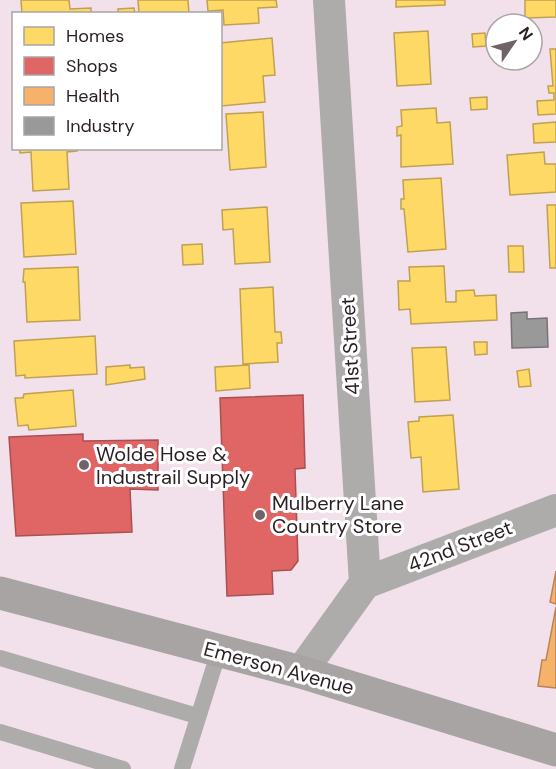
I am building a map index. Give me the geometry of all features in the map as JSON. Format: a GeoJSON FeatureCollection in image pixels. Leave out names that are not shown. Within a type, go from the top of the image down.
{"type":"FeatureCollection","features":[{"type":"Feature","properties":{"kind":"main road","name":"Emerson Avenue"},"geometry":{"type":"LineString","coordinates":[[0,593],[301,672],[556,750]]}},
{"type":"Feature","properties":{"kind":"street","name":"41st Street"},"geometry":{"type":"LineString","coordinates":[[329,0],[365,583]]}},
{"type":"Feature","properties":{"kind":"street","name":"42nd Street"},"geometry":{"type":"LineString","coordinates":[[365,583],[556,510]]}},
{"type":"Feature","properties":{"kind":"street"},"geometry":{"type":"LineString","coordinates":[[301,672],[365,583]]}},
{"type":"Feature","properties":{"kind":"lane"},"geometry":{"type":"LineString","coordinates":[[182,769],[219,651]]}},
{"type":"Feature","properties":{"kind":"lane"},"geometry":{"type":"LineString","coordinates":[[0,658],[197,716]]}},
{"type":"Feature","properties":{"kind":"lane"},"geometry":{"type":"LineString","coordinates":[[0,732],[123,769]]}},
{"type":"Feature","properties":{"kind":"building: Homes"},"geometry":{"type":"Polygon","coordinates":[[[21,0],[69,0],[70,9],[91,8],[91,12],[22,12],[21,0]]]}},
{"type":"Feature","properties":{"kind":"building: Homes"},"geometry":{"type":"Polygon","coordinates":[[[138,0],[188,0],[189,12],[139,12],[138,0]]]}},
{"type":"Feature","properties":{"kind":"building: Homes"},"geometry":{"type":"Polygon","coordinates":[[[207,0],[276,0],[277,7],[258,8],[259,23],[224,25],[223,10],[208,11],[207,0]]]}},
{"type":"Feature","properties":{"kind":"building: Homes"},"geometry":{"type":"Polygon","coordinates":[[[396,0],[445,0],[445,5],[396,7],[396,0]]]}},
{"type":"Feature","properties":{"kind":"building: Homes"},"geometry":{"type":"Polygon","coordinates":[[[525,0],[556,0],[556,17],[544,17],[544,12],[525,12],[525,0]]]}},
{"type":"Feature","properties":{"kind":"building: Homes"},"geometry":{"type":"Polygon","coordinates":[[[134,8],[135,12],[118,12],[118,9],[134,8]]]}},
{"type":"Feature","properties":{"kind":"building: Homes"},"geometry":{"type":"Polygon","coordinates":[[[428,31],[431,84],[397,86],[394,33],[428,31]]]}},
{"type":"Feature","properties":{"kind":"building: Homes"},"geometry":{"type":"Polygon","coordinates":[[[484,33],[484,46],[473,47],[472,34],[484,33]]]}},
{"type":"Feature","properties":{"kind":"building: Homes"},"geometry":{"type":"Polygon","coordinates":[[[272,38],[275,75],[263,76],[265,102],[222,106],[222,43],[272,38]]]}},
{"type":"Feature","properties":{"kind":"building: Homes"},"geometry":{"type":"Polygon","coordinates":[[[550,49],[556,49],[556,114],[538,115],[537,101],[554,100],[554,93],[549,93],[548,86],[553,86],[550,49]]]}},
{"type":"Feature","properties":{"kind":"building: Homes"},"geometry":{"type":"Polygon","coordinates":[[[487,97],[487,109],[471,110],[470,98],[487,97]]]}},
{"type":"Feature","properties":{"kind":"building: Homes"},"geometry":{"type":"Polygon","coordinates":[[[436,108],[437,123],[450,122],[453,164],[401,167],[401,135],[397,136],[397,127],[402,126],[401,110],[436,108]]]}},
{"type":"Feature","properties":{"kind":"building: Homes"},"geometry":{"type":"Polygon","coordinates":[[[263,112],[266,167],[230,170],[226,114],[263,112]]]}},
{"type":"Feature","properties":{"kind":"building: Homes"},"geometry":{"type":"Polygon","coordinates":[[[556,122],[556,142],[534,143],[533,124],[556,122]]]}},
{"type":"Feature","properties":{"kind":"building: Homes"},"geometry":{"type":"Polygon","coordinates":[[[20,150],[77,150],[67,152],[69,189],[33,191],[31,152],[20,153],[20,150]]]}},
{"type":"Feature","properties":{"kind":"building: Homes"},"geometry":{"type":"Polygon","coordinates":[[[544,152],[545,164],[556,164],[556,192],[510,195],[507,155],[544,152]]]}},
{"type":"Feature","properties":{"kind":"building: Homes"},"geometry":{"type":"Polygon","coordinates":[[[441,178],[446,249],[408,252],[404,209],[401,209],[401,199],[404,199],[403,180],[441,178]]]}},
{"type":"Feature","properties":{"kind":"building: Homes"},"geometry":{"type":"Polygon","coordinates":[[[73,201],[76,254],[24,257],[21,203],[73,201]]]}},
{"type":"Feature","properties":{"kind":"building: Homes"},"geometry":{"type":"Polygon","coordinates":[[[547,205],[556,205],[556,268],[550,268],[547,205]]]}},
{"type":"Feature","properties":{"kind":"building: Homes"},"geometry":{"type":"Polygon","coordinates":[[[267,207],[270,262],[235,264],[233,229],[223,230],[222,210],[267,207]]]}},
{"type":"Feature","properties":{"kind":"building: Homes"},"geometry":{"type":"Polygon","coordinates":[[[202,244],[203,264],[183,265],[182,245],[202,244]]]}},
{"type":"Feature","properties":{"kind":"building: Homes"},"geometry":{"type":"Polygon","coordinates":[[[508,246],[523,246],[524,272],[509,272],[508,246]]]}},
{"type":"Feature","properties":{"kind":"building: Homes"},"geometry":{"type":"Polygon","coordinates":[[[444,266],[446,302],[456,302],[456,291],[474,290],[475,296],[496,295],[497,320],[411,324],[410,309],[399,310],[398,281],[410,281],[409,267],[444,266]]]}},
{"type":"Feature","properties":{"kind":"building: Homes"},"geometry":{"type":"Polygon","coordinates":[[[78,267],[80,320],[27,322],[24,269],[78,267]]]}},
{"type":"Feature","properties":{"kind":"building: Homes"},"geometry":{"type":"Polygon","coordinates":[[[273,287],[275,332],[281,332],[282,343],[277,343],[278,362],[243,364],[240,289],[273,287]]]}},
{"type":"Feature","properties":{"kind":"building: Homes"},"geometry":{"type":"Polygon","coordinates":[[[95,336],[97,374],[25,378],[25,375],[16,376],[14,341],[95,336]]]}},
{"type":"Feature","properties":{"kind":"building: Homes"},"geometry":{"type":"Polygon","coordinates":[[[474,342],[487,342],[487,354],[475,355],[474,342]]]}},
{"type":"Feature","properties":{"kind":"building: Homes"},"geometry":{"type":"Polygon","coordinates":[[[446,347],[450,400],[415,402],[412,348],[446,347]]]}},
{"type":"Feature","properties":{"kind":"building: Homes"},"geometry":{"type":"Polygon","coordinates":[[[130,365],[130,368],[144,367],[145,379],[106,385],[106,367],[130,365]]]}},
{"type":"Feature","properties":{"kind":"building: Homes"},"geometry":{"type":"Polygon","coordinates":[[[249,365],[250,388],[216,391],[215,367],[249,365]]]}},
{"type":"Feature","properties":{"kind":"building: Homes"},"geometry":{"type":"Polygon","coordinates":[[[529,369],[531,386],[519,387],[517,371],[529,369]]]}},
{"type":"Feature","properties":{"kind":"building: Homes"},"geometry":{"type":"Polygon","coordinates":[[[73,390],[76,426],[29,430],[28,425],[18,426],[15,398],[23,398],[24,394],[73,390]]]}},
{"type":"Feature","properties":{"kind":"building: Homes"},"geometry":{"type":"Polygon","coordinates":[[[453,415],[459,489],[423,492],[421,457],[411,458],[408,422],[419,421],[419,417],[453,415]]]}},
{"type":"Feature","properties":{"kind":"building: Shops","name":"Mulberry Lane Country Store"},"geometry":{"type":"Polygon","coordinates":[[[303,395],[305,468],[295,469],[298,561],[291,570],[272,571],[273,594],[227,596],[220,398],[303,395]]]}},
{"type":"Feature","properties":{"kind":"building: Shops","name":"Wolde Hose & Industrail Supply"},"geometry":{"type":"Polygon","coordinates":[[[83,434],[83,441],[158,440],[158,490],[130,489],[132,532],[16,536],[9,437],[83,434]]]}},
{"type":"Feature","properties":{"kind":"building: Health"},"geometry":{"type":"Polygon","coordinates":[[[556,571],[556,604],[550,602],[556,571]]]}},
{"type":"Feature","properties":{"kind":"building: Health"},"geometry":{"type":"Polygon","coordinates":[[[556,607],[556,688],[538,686],[542,660],[546,660],[556,607]]]}},
{"type":"Feature","properties":{"kind":"building: Industry"},"geometry":{"type":"Polygon","coordinates":[[[527,312],[527,319],[547,318],[548,347],[512,348],[511,313],[527,312]]]}},
{"type":"Feature","properties":{"kind":"place","name":"Wolde Hose & Industrail Supply"},"geometry":{"type":"Point","coordinates":[84,465]}},
{"type":"Feature","properties":{"kind":"place","name":"Mulberry Lane Country Store"},"geometry":{"type":"Point","coordinates":[260,515]}}]}
